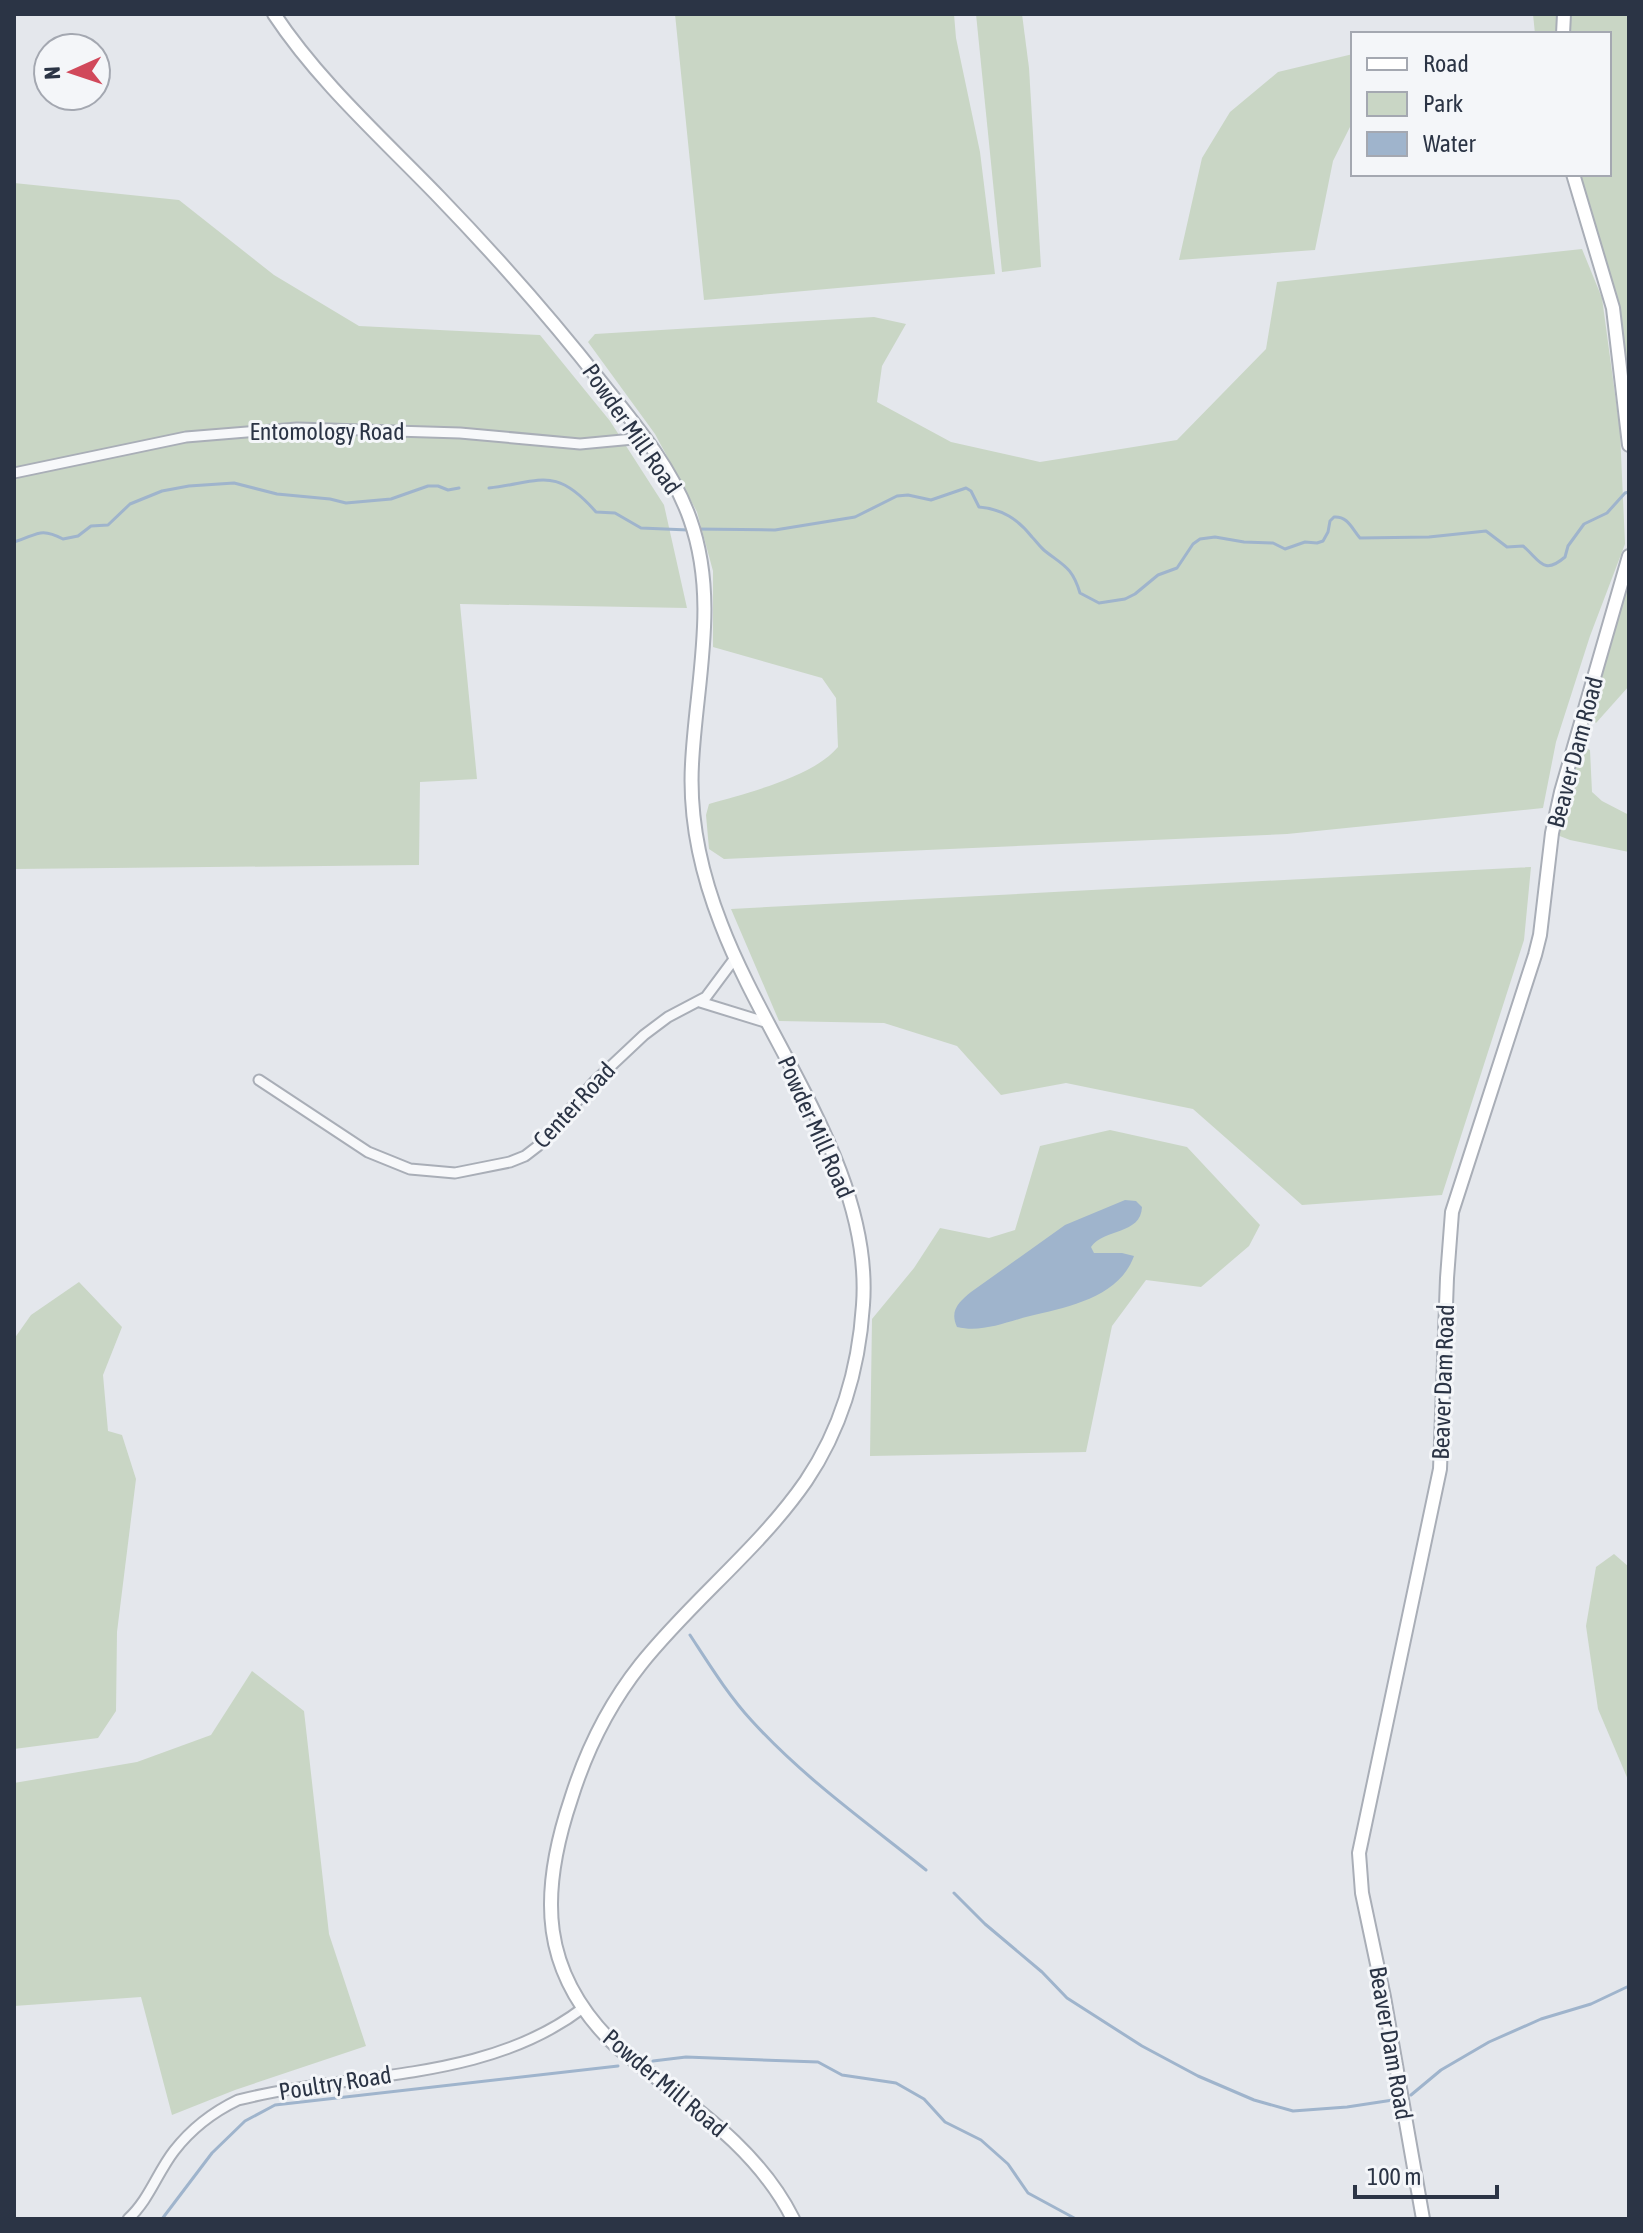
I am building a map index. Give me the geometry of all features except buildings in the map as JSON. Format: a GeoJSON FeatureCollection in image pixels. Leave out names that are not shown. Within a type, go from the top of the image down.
{"type":"FeatureCollection","features":[{"type":"Feature","properties":{"kind":"main road","name":"Powder Mill Road"},"geometry":{"type":"LineString","coordinates":[[274,14],[329,83],[520,283],[644,438],[673,482],[696,537],[705,611],[692,766],[693,809],[706,877],[735,958],[843,1176],[863,1257],[864,1294],[854,1371],[833,1431],[808,1478],[779,1517],[642,1663],[604,1721],[585,1761],[556,1845],[550,1896],[551,1923],[565,1975],[599,2030],[745,2151],[773,2183],[793,2219]]}},
{"type":"Feature","properties":{"kind":"main road"},"geometry":{"type":"LineString","coordinates":[[1574,176],[1613,308],[1629,445]]}},
{"type":"Feature","properties":{"kind":"main road","name":"Beaver Dam Road"},"geometry":{"type":"LineString","coordinates":[[1423,2219],[1384,1997],[1362,1893],[1359,1853],[1440,1469],[1452,1212],[1540,935],[1552,833],[1561,792],[1629,556]]}},
{"type":"Feature","properties":{"kind":"street","name":"Entomology Road"},"geometry":{"type":"LineString","coordinates":[[14,473],[186,437],[297,428],[429,432],[580,444],[644,438]]}},
{"type":"Feature","properties":{"kind":"street","name":"Center Road"},"geometry":{"type":"LineString","coordinates":[[259,1080],[368,1152],[391,1162],[429,1172],[455,1173],[482,1169],[525,1156],[538,1146],[626,1050],[668,1017],[700,1002],[735,958]]}},
{"type":"Feature","properties":{"kind":"street"},"geometry":{"type":"LineString","coordinates":[[700,1002],[768,1023]]}},
{"type":"Feature","properties":{"kind":"street","name":"Poultry Road"},"geometry":{"type":"LineString","coordinates":[[128,2219],[149,2194],[173,2152],[195,2129],[238,2100],[491,2055],[543,2034],[583,2008]]}},
{"type":"Feature","properties":{"kind":"green space"},"geometry":{"type":"Polygon","coordinates":[[[675,14],[954,14],[956,38],[980,152],[995,274],[704,300],[675,14]]]}},
{"type":"Feature","properties":{"kind":"green space"},"geometry":{"type":"Polygon","coordinates":[[[976,14],[1022,14],[1029,68],[1041,267],[1002,272],[976,14]]]}},
{"type":"Feature","properties":{"kind":"green space"},"geometry":{"type":"Polygon","coordinates":[[[1533,14],[1629,14],[1629,445],[1619,343],[1574,176],[1611,176],[1611,32],[1535,32],[1533,14]]]}},
{"type":"Feature","properties":{"kind":"green space"},"geometry":{"type":"Polygon","coordinates":[[[1351,54],[1351,125],[1333,161],[1315,250],[1179,260],[1202,158],[1230,112],[1278,72],[1351,54]]]}},
{"type":"Feature","properties":{"kind":"green space"},"geometry":{"type":"Polygon","coordinates":[[[14,183],[179,200],[274,275],[359,326],[540,335],[610,421],[664,505],[687,608],[460,604],[477,779],[420,782],[419,865],[14,869],[14,183]]]}},
{"type":"Feature","properties":{"kind":"green space"},"geometry":{"type":"Polygon","coordinates":[[[1582,249],[1602,298],[1620,431],[1625,544],[1590,636],[1556,742],[1543,808],[1287,834],[724,859],[709,849],[706,815],[709,804],[796,775],[827,758],[838,747],[836,698],[822,678],[713,647],[713,571],[697,512],[655,434],[588,342],[595,334],[874,317],[906,324],[882,366],[877,402],[951,442],[1040,462],[1177,440],[1266,349],[1277,282],[1582,249]]]}},
{"type":"Feature","properties":{"kind":"green space"},"geometry":{"type":"Polygon","coordinates":[[[1629,556],[1629,686],[1596,723],[1584,710],[1629,556]]]}},
{"type":"Feature","properties":{"kind":"green space"},"geometry":{"type":"Polygon","coordinates":[[[1575,743],[1590,750],[1592,792],[1629,815],[1629,852],[1570,840],[1552,833],[1575,743]]]}},
{"type":"Feature","properties":{"kind":"green space"},"geometry":{"type":"Polygon","coordinates":[[[1531,867],[1524,940],[1442,1195],[1302,1205],[1193,1109],[1066,1083],[1001,1095],[957,1046],[884,1023],[779,1021],[731,909],[1531,867]]]}},
{"type":"Feature","properties":{"kind":"green space"},"geometry":{"type":"Polygon","coordinates":[[[1110,1130],[1187,1147],[1260,1225],[1249,1246],[1201,1287],[1146,1280],[1112,1326],[1086,1452],[870,1456],[872,1319],[914,1268],[940,1228],[989,1238],[1015,1230],[1040,1146],[1110,1130]]]}},
{"type":"Feature","properties":{"kind":"green space"},"geometry":{"type":"Polygon","coordinates":[[[79,1282],[122,1327],[103,1375],[108,1431],[122,1435],[136,1479],[117,1632],[116,1711],[98,1738],[14,1749],[14,1339],[31,1315],[79,1282]]]}},
{"type":"Feature","properties":{"kind":"green space"},"geometry":{"type":"Polygon","coordinates":[[[1614,1554],[1629,1567],[1629,1782],[1598,1709],[1586,1626],[1596,1567],[1614,1554]]]}},
{"type":"Feature","properties":{"kind":"green space"},"geometry":{"type":"Polygon","coordinates":[[[252,1671],[304,1711],[329,1934],[366,2046],[235,2090],[172,2115],[141,1997],[14,2006],[14,1783],[137,1762],[211,1735],[252,1671]]]}},
{"type":"Feature","properties":{"kind":"water"},"geometry":{"type":"Polygon","coordinates":[[[1125,1200],[1136,1201],[1142,1207],[1140,1216],[1129,1227],[1104,1237],[1091,1247],[1094,1253],[1134,1256],[1117,1282],[1090,1298],[1060,1309],[985,1328],[957,1327],[955,1311],[971,1292],[1065,1225],[1125,1200]]]}},
{"type":"Feature","properties":{"kind":"waterway"},"geometry":{"type":"LineString","coordinates":[[489,488],[535,481],[558,482],[582,497],[596,512],[615,513],[641,528],[688,530]]}},
{"type":"Feature","properties":{"kind":"waterway"},"geometry":{"type":"LineString","coordinates":[[14,542],[38,533],[63,539],[78,536],[91,526],[108,525],[130,504],[162,491],[189,486],[234,483],[277,494],[346,503],[391,499],[428,486],[448,490],[459,488]]}},
{"type":"Feature","properties":{"kind":"waterway"},"geometry":{"type":"LineString","coordinates":[[695,529],[775,530],[855,517],[897,496],[931,500],[966,488],[971,491],[979,507],[1002,513],[1021,525],[1070,572],[1080,593],[1099,603],[1125,599],[1158,575],[1177,568],[1200,539],[1215,537],[1273,543],[1285,549],[1305,542],[1323,541],[1334,517],[1346,521],[1360,538],[1429,537],[1486,531],[1507,547],[1523,546],[1542,564],[1552,565],[1565,557],[1568,546],[1584,524],[1607,513],[1629,492]]}},
{"type":"Feature","properties":{"kind":"waterway"},"geometry":{"type":"LineString","coordinates":[[690,1635],[735,1701],[772,1742],[836,1799],[926,1870]]}},
{"type":"Feature","properties":{"kind":"waterway"},"geometry":{"type":"LineString","coordinates":[[954,1893],[1067,1998],[1142,2046],[1198,2076],[1254,2100],[1293,2111],[1393,2100]]}},
{"type":"Feature","properties":{"kind":"waterway"},"geometry":{"type":"LineString","coordinates":[[1411,2095],[1441,2070],[1489,2042],[1541,2019],[1591,2004],[1629,1986]]}},
{"type":"Feature","properties":{"kind":"waterway"},"geometry":{"type":"LineString","coordinates":[[653,2061],[686,2057],[818,2062],[842,2075],[896,2083],[924,2099],[945,2122],[981,2140],[1008,2164],[1028,2193],[1076,2219]]}},
{"type":"Feature","properties":{"kind":"waterway"},"geometry":{"type":"LineString","coordinates":[[162,2219],[212,2153],[245,2121],[275,2105],[618,2066]]}}]}
